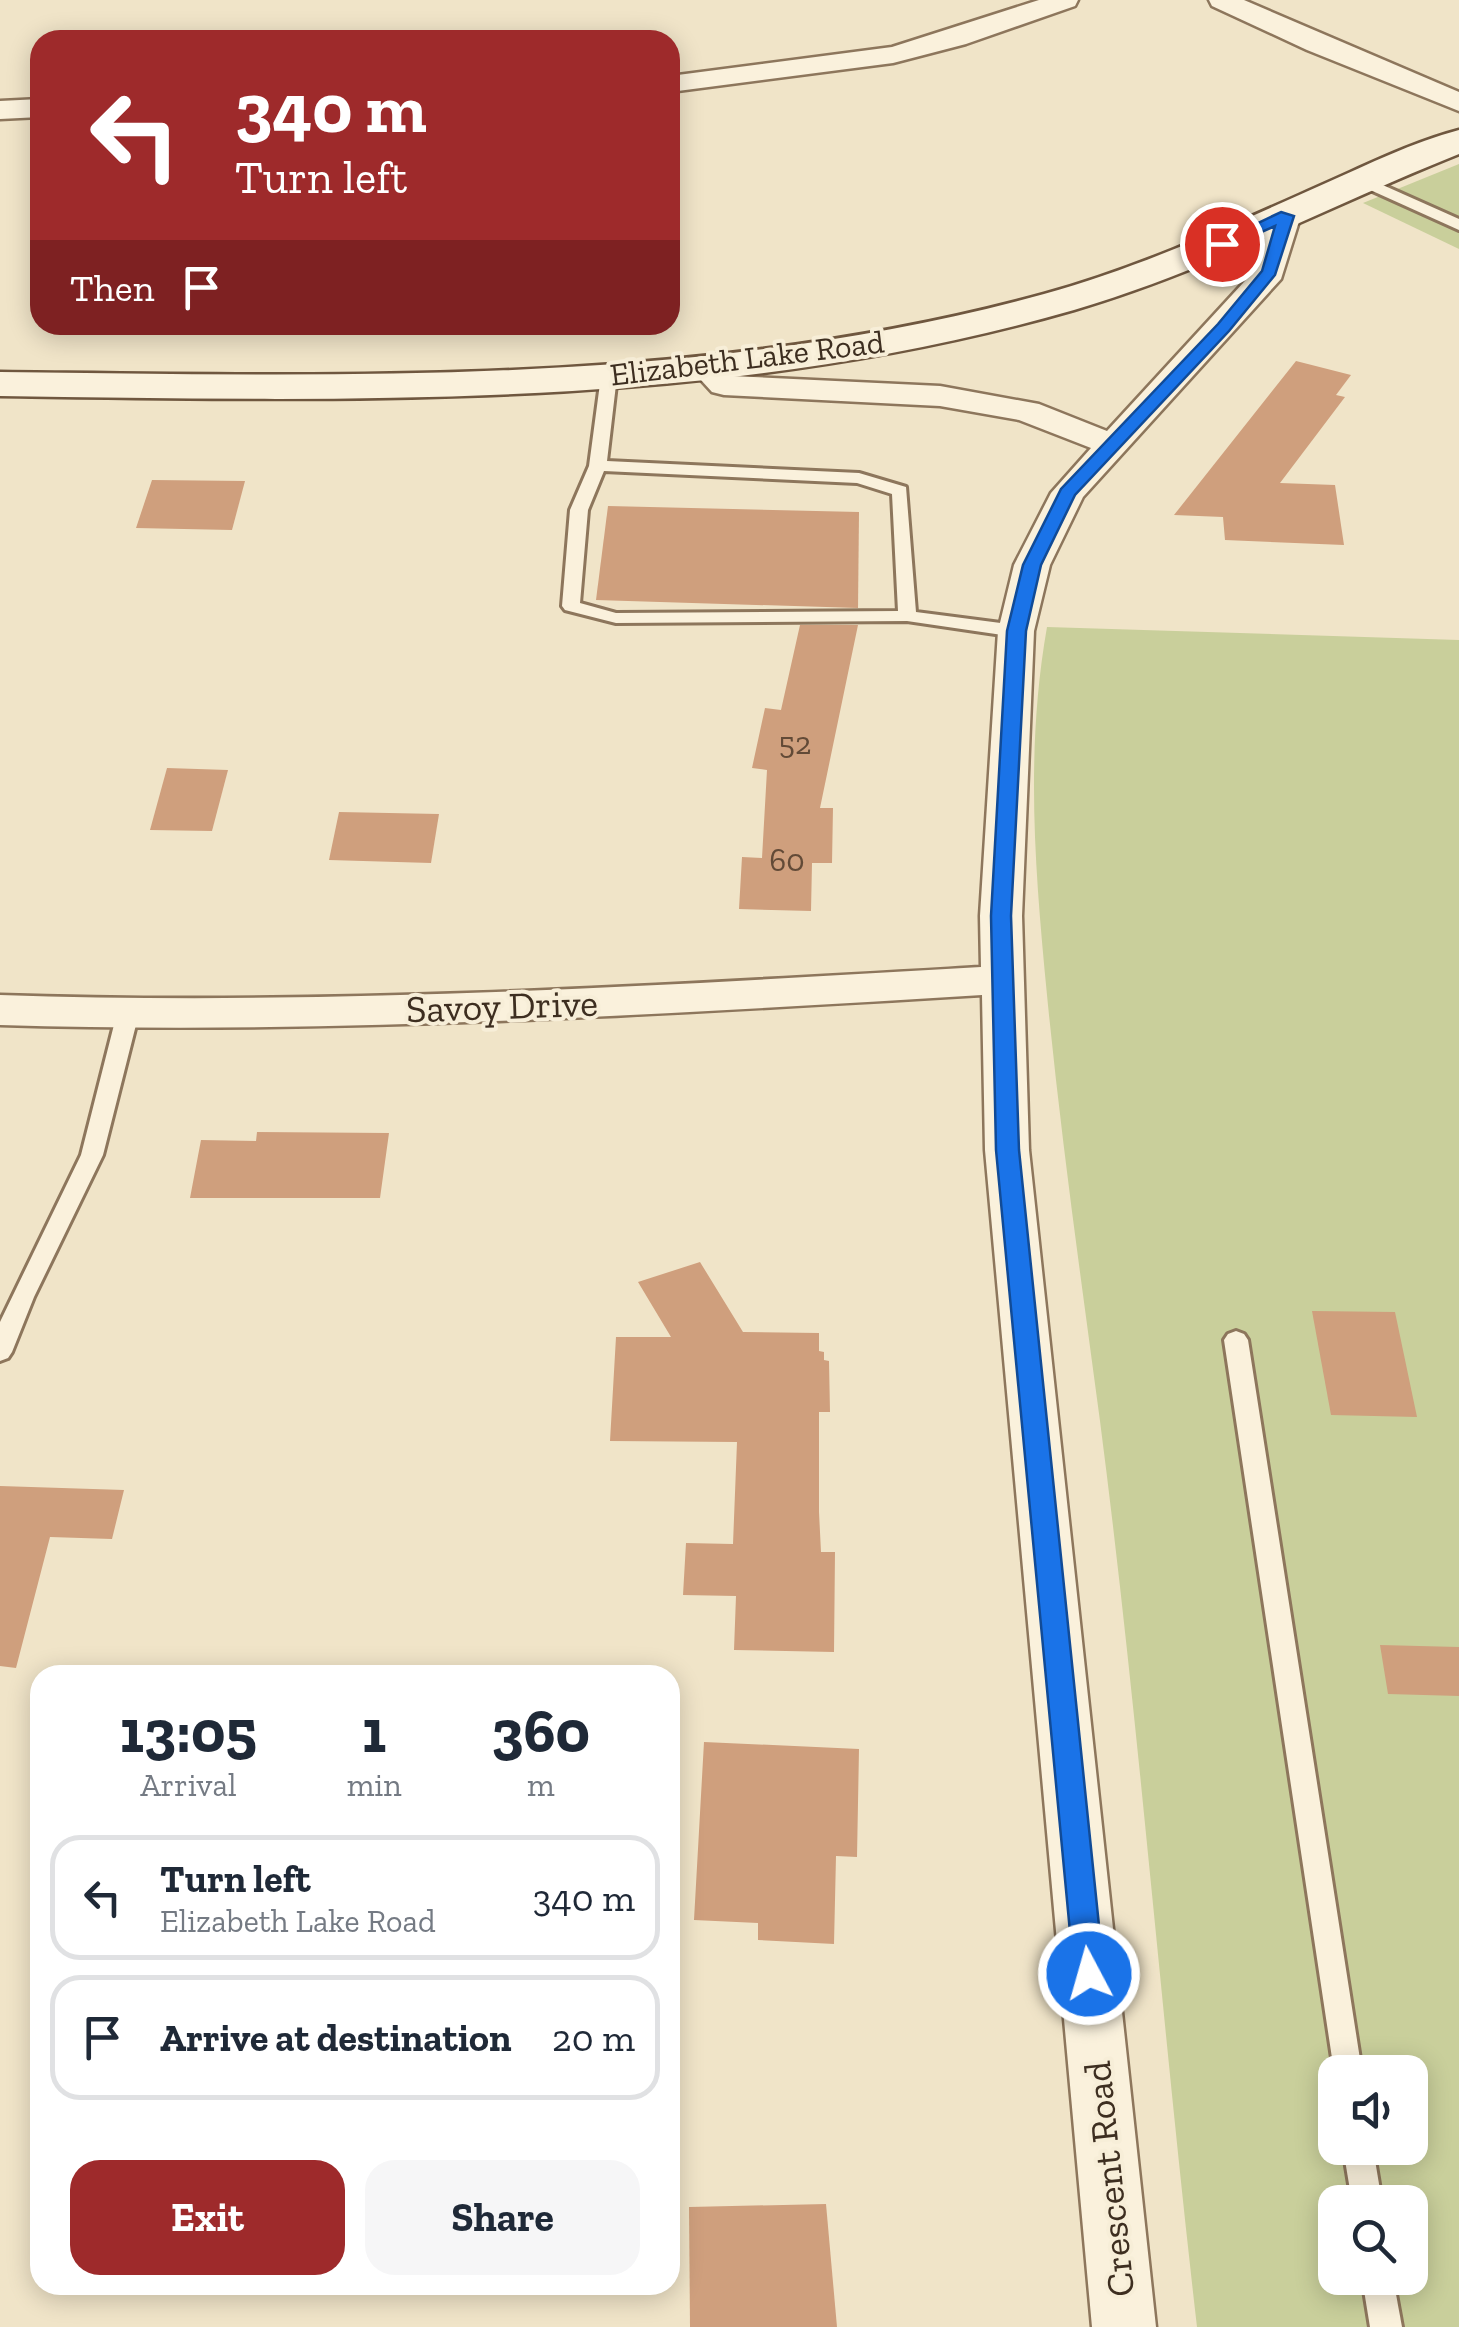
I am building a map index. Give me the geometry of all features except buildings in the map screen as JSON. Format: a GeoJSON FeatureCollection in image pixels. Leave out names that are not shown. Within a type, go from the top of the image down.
{"type":"FeatureCollection","features":[{"type":"Feature","properties":{"kind":"street"},"geometry":{"type":"LineString","coordinates":[[680,83],[892,55],[956,38],[1065,0]]}},
{"type":"Feature","properties":{"kind":"street"},"geometry":{"type":"LineString","coordinates":[[1222,0],[1316,44],[1459,102]]}},
{"type":"Feature","properties":{"kind":"street"},"geometry":{"type":"LineString","coordinates":[[0,110],[30,108]]}},
{"type":"Feature","properties":{"kind":"street","name":"Elizabeth Lake Road"},"geometry":{"type":"LineString","coordinates":[[0,384],[384,384],[609,376],[706,368],[861,347],[1027,311],[1153,271],[1459,141]]}},
{"type":"Feature","properties":{"kind":"street","name":"Crescent Road"},"geometry":{"type":"LineString","coordinates":[[1124,2327],[1007,1150],[1001,916],[1016,631],[1032,565],[1068,492],[1270,272],[1286,216]]}},
{"type":"Feature","properties":{"kind":"street"},"geometry":{"type":"LineString","coordinates":[[706,368],[724,384],[940,396],[1027,411],[1112,444]]}},
{"type":"Feature","properties":{"kind":"street","name":"Savoy Drive"},"geometry":{"type":"LineString","coordinates":[[0,1010],[338,1013],[1003,980]]}},
{"type":"Feature","properties":{"kind":"lane"},"geometry":{"type":"LineString","coordinates":[[1362,181],[1459,225]]}},
{"type":"Feature","properties":{"kind":"lane"},"geometry":{"type":"LineString","coordinates":[[609,376],[598,466],[579,510],[571,606],[616,618],[907,616],[1016,631]]}},
{"type":"Feature","properties":{"kind":"lane"},"geometry":{"type":"LineString","coordinates":[[598,466],[859,478],[900,491],[907,616]]}},
{"type":"Feature","properties":{"kind":"lane"},"geometry":{"type":"LineString","coordinates":[[0,1352],[22,1297],[92,1155],[128,1013]]}},
{"type":"Feature","properties":{"kind":"lane"},"geometry":{"type":"LineString","coordinates":[[1236,1340],[1344,2055]]}},
{"type":"Feature","properties":{"kind":"lane"},"geometry":{"type":"LineString","coordinates":[[1381,2295],[1386,2327]]}},
{"type":"Feature","properties":{"kind":"green space"},"geometry":{"type":"Polygon","coordinates":[[[1459,164],[1459,249],[1363,203],[1459,164]]]}},
{"type":"Feature","properties":{"kind":"green space"},"geometry":{"type":"Polygon","coordinates":[[[1047,627],[1459,640],[1459,2327],[1197,2327],[1127,1647],[1047,995],[1034,811],[1036,720],[1047,627]]]}},
{"type":"Feature","properties":{"kind":"route"},"geometry":{"type":"LineString","coordinates":[[1089,1974],[1007,1150],[1001,916],[1016,631],[1032,565],[1068,492],[1270,272],[1286,216],[1222,244]]}}]}
